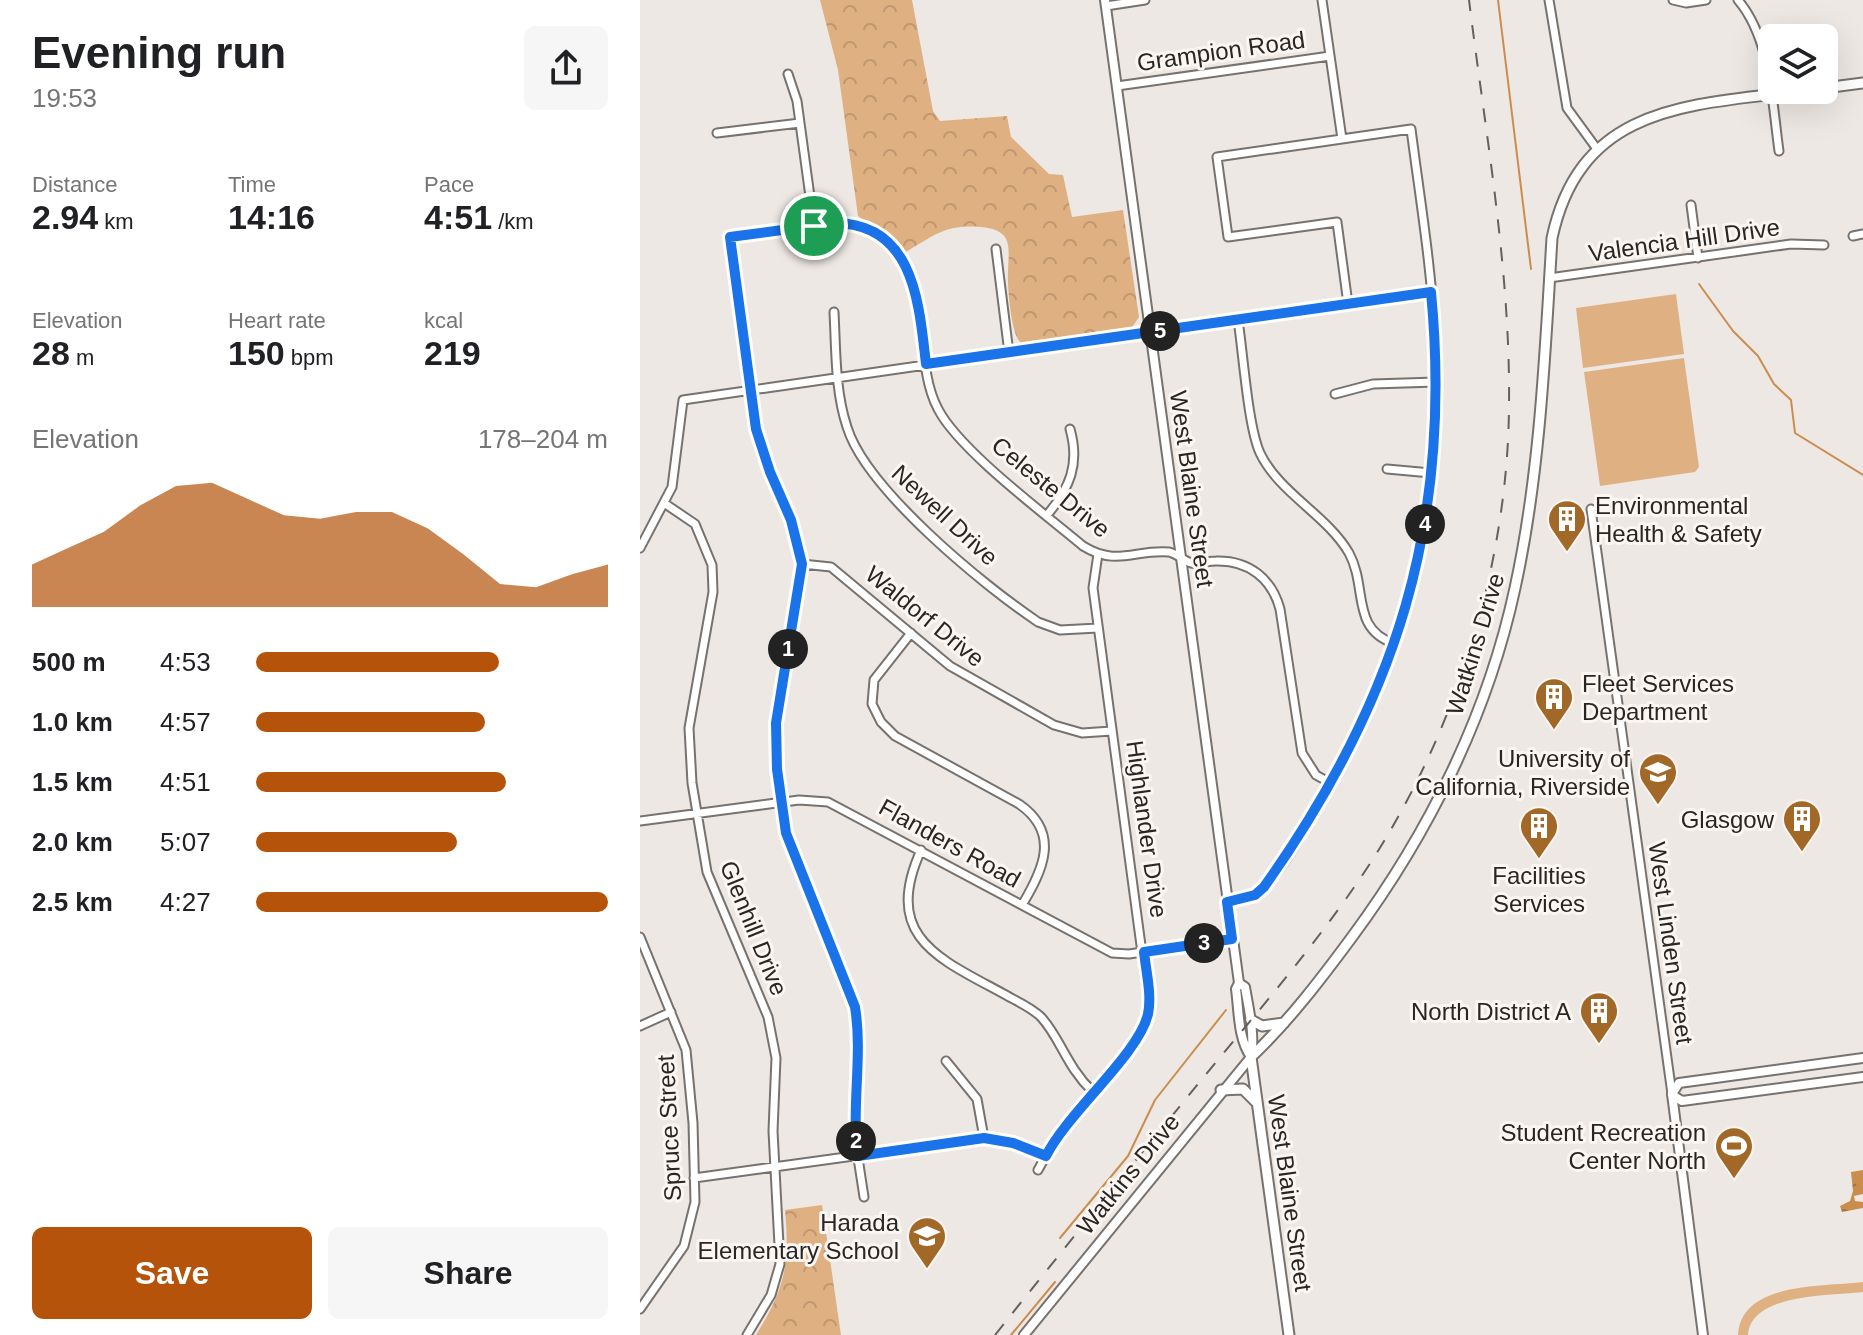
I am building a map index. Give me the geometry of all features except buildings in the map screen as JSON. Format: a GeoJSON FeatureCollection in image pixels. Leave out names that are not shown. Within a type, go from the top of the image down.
{"type":"FeatureCollection","features":[{"type":"Feature","properties":{"kind":"main road"},"geometry":{"type":"LineString","coordinates":[[1838,86],[1863,83]]}},
{"type":"Feature","properties":{"kind":"main road","name":"Watkins Drive"},"geometry":{"type":"LineString","coordinates":[[1251,1057],[1284,1023],[1329,967],[1400,869],[1457,763],[1483,700],[1504,632],[1524,544],[1552,238],[1560,205],[1576,174],[1597,149],[1645,118],[1758,97]]}},
{"type":"Feature","properties":{"kind":"main road"},"geometry":{"type":"LineString","coordinates":[[1251,1020],[1262,1026],[1284,1023]]}},
{"type":"Feature","properties":{"kind":"main road","name":"West Blaine Street"},"geometry":{"type":"LineString","coordinates":[[1251,1057],[1289,1335]]}},
{"type":"Feature","properties":{"kind":"main road"},"geometry":{"type":"LineString","coordinates":[[1221,1090],[1243,1089],[1257,1103]]}},
{"type":"Feature","properties":{"kind":"street"},"geometry":{"type":"LineString","coordinates":[[1105,3],[1145,0]]}},
{"type":"Feature","properties":{"kind":"street"},"geometry":{"type":"LineString","coordinates":[[1322,0],[1342,139]]}},
{"type":"Feature","properties":{"kind":"street"},"geometry":{"type":"LineString","coordinates":[[1549,0],[1567,108],[1597,149]]}},
{"type":"Feature","properties":{"kind":"street"},"geometry":{"type":"LineString","coordinates":[[1673,0],[1686,3],[1706,0]]}},
{"type":"Feature","properties":{"kind":"street"},"geometry":{"type":"LineString","coordinates":[[1738,0],[1758,40]]}},
{"type":"Feature","properties":{"kind":"street","name":"West Blaine Street"},"geometry":{"type":"LineString","coordinates":[[1105,3],[1239,983],[1236,989],[1244,1047],[1251,1057]]}},
{"type":"Feature","properties":{"kind":"street","name":"Grampion Road"},"geometry":{"type":"LineString","coordinates":[[1117,86],[1330,56]]}},
{"type":"Feature","properties":{"kind":"street"},"geometry":{"type":"LineString","coordinates":[[788,74],[800,123],[814,226]]}},
{"type":"Feature","properties":{"kind":"street"},"geometry":{"type":"LineString","coordinates":[[1772,104],[1779,151]]}},
{"type":"Feature","properties":{"kind":"street"},"geometry":{"type":"LineString","coordinates":[[717,133],[800,123]]}},
{"type":"Feature","properties":{"kind":"street"},"geometry":{"type":"LineString","coordinates":[[1227,902],[1255,895],[1264,887],[1332,784],[1371,706],[1395,644],[1422,541],[1431,473],[1436,382],[1431,292],[1411,129],[1217,157],[1228,237],[1337,222],[1348,304]]}},
{"type":"Feature","properties":{"kind":"street"},"geometry":{"type":"LineString","coordinates":[[1691,205],[1698,258]]}},
{"type":"Feature","properties":{"kind":"street","name":"Celeste Drive"},"geometry":{"type":"LineString","coordinates":[[751,391],[730,237],[814,226],[857,225],[881,238],[906,265],[916,287],[926,364],[936,406],[952,431],[1047,515],[1098,554],[1126,557],[1170,552],[1193,563],[1238,563],[1250,568],[1270,584],[1280,609],[1302,753],[1316,775],[1332,784]]}},
{"type":"Feature","properties":{"kind":"street"},"geometry":{"type":"LineString","coordinates":[[1853,236],[1863,234]]}},
{"type":"Feature","properties":{"kind":"street","name":"Valencia Hill Drive"},"geometry":{"type":"LineString","coordinates":[[1549,278],[1791,244],[1824,245]]}},
{"type":"Feature","properties":{"kind":"street"},"geometry":{"type":"LineString","coordinates":[[996,249],[1009,353]]}},
{"type":"Feature","properties":{"kind":"street"},"geometry":{"type":"LineString","coordinates":[[640,548],[664,503],[675,473],[683,400],[1431,292]]}},
{"type":"Feature","properties":{"kind":"street","name":"Newell Drive"},"geometry":{"type":"LineString","coordinates":[[834,312],[838,378],[850,437],[874,477],[898,504],[1038,622],[1060,630],[1098,628]]}},
{"type":"Feature","properties":{"kind":"street"},"geometry":{"type":"LineString","coordinates":[[1238,320],[1260,455],[1347,550],[1357,571],[1368,625],[1376,636],[1395,644]]}},
{"type":"Feature","properties":{"kind":"street"},"geometry":{"type":"LineString","coordinates":[[1335,394],[1373,384],[1436,382]]}},
{"type":"Feature","properties":{"kind":"street"},"geometry":{"type":"LineString","coordinates":[[751,391],[761,446],[791,520],[802,564],[776,723],[782,802],[793,855],[855,1007],[859,1031],[854,1132],[864,1197]]}},
{"type":"Feature","properties":{"kind":"street"},"geometry":{"type":"LineString","coordinates":[[1047,515],[1063,496],[1072,476],[1074,450],[1070,429]]}},
{"type":"Feature","properties":{"kind":"street"},"geometry":{"type":"LineString","coordinates":[[1387,469],[1431,473]]}},
{"type":"Feature","properties":{"kind":"street","name":"Glenhill Drive"},"geometry":{"type":"LineString","coordinates":[[664,503],[695,524],[707,548],[714,580],[689,728],[697,814],[714,892],[772,1032],[776,1058],[774,1167],[780,1264],[771,1295],[747,1335]]}},
{"type":"Feature","properties":{"kind":"street","name":"West Linden Street"},"geometry":{"type":"LineString","coordinates":[[1591,509],[1703,1335]]}},
{"type":"Feature","properties":{"kind":"street","name":"Highlander Drive"},"geometry":{"type":"LineString","coordinates":[[1038,1170],[1063,1127],[1135,1041],[1147,1019],[1149,1005],[1093,588],[1098,554]]}},
{"type":"Feature","properties":{"kind":"street","name":"Waldorf Drive"},"geometry":{"type":"LineString","coordinates":[[802,564],[831,567],[950,666],[1054,725],[1082,733],[1112,731]]}},
{"type":"Feature","properties":{"kind":"street"},"geometry":{"type":"LineString","coordinates":[[911,633],[874,680],[872,693],[876,715],[895,736],[1019,804],[1034,817],[1043,841],[1044,861],[1022,905]]}},
{"type":"Feature","properties":{"kind":"street","name":"Flanders Road"},"geometry":{"type":"LineString","coordinates":[[640,821],[817,800],[841,806],[1112,953],[1144,952],[1232,939]]}},
{"type":"Feature","properties":{"kind":"street"},"geometry":{"type":"LineString","coordinates":[[921,850],[911,873],[907,898],[920,939],[942,960],[1040,1016],[1069,1067],[1093,1092]]}},
{"type":"Feature","properties":{"kind":"street","name":"Spruce Street"},"geometry":{"type":"LineString","coordinates":[[640,937],[671,1012],[687,1061],[694,1178],[694,1209],[684,1246],[640,1309]]}},
{"type":"Feature","properties":{"kind":"street","name":"West Blaine Street"},"geometry":{"type":"LineString","coordinates":[[1239,983],[1245,987],[1251,1020],[1254,1042],[1251,1057]]}},
{"type":"Feature","properties":{"kind":"street"},"geometry":{"type":"LineString","coordinates":[[640,1026],[671,1012]]}},
{"type":"Feature","properties":{"kind":"street","name":"Watkins Drive"},"geometry":{"type":"LineString","coordinates":[[1024,1335],[1251,1057]]}},
{"type":"Feature","properties":{"kind":"street"},"geometry":{"type":"LineString","coordinates":[[1863,1058],[1679,1083],[1672,1094],[1682,1101],[1863,1077]]}},
{"type":"Feature","properties":{"kind":"street"},"geometry":{"type":"LineString","coordinates":[[946,1061],[977,1099],[984,1138]]}},
{"type":"Feature","properties":{"kind":"street"},"geometry":{"type":"LineString","coordinates":[[694,1178],[984,1138],[1013,1143],[1046,1156]]}},
{"type":"Feature","properties":{"kind":"green space"},"geometry":{"type":"Polygon","coordinates":[[[820,0],[912,0],[933,111],[940,121],[1007,116],[1011,137],[1049,174],[1063,175],[1072,217],[1123,210],[1139,317],[1131,329],[1021,343],[1010,309],[1007,241],[999,232],[981,227],[959,227],[933,236],[906,252],[858,216],[838,70],[820,0]]]}},
{"type":"Feature","properties":{"kind":"green space"},"geometry":{"type":"Polygon","coordinates":[[[1676,294],[1684,354],[1583,368],[1576,308],[1676,294]]]}},
{"type":"Feature","properties":{"kind":"green space"},"geometry":{"type":"Polygon","coordinates":[[[1684,358],[1699,467],[1695,472],[1600,486],[1584,372],[1684,358]]]}},
{"type":"Feature","properties":{"kind":"green space"},"geometry":{"type":"Polygon","coordinates":[[[822,1205],[841,1335],[756,1335],[783,1276],[787,1246],[785,1210],[822,1205]]]}},
{"type":"Feature","properties":{"kind":"green space"},"geometry":{"type":"Polygon","coordinates":[[[1863,1282],[1863,1292],[1813,1296],[1777,1304],[1752,1321],[1748,1335],[1738,1335],[1743,1317],[1753,1305],[1769,1296],[1807,1287],[1863,1282]]]}},
{"type":"Feature","properties":{"kind":"water"},"geometry":{"type":"Polygon","coordinates":[[[1863,1170],[1863,1194],[1854,1196],[1855,1201],[1863,1202],[1863,1208],[1842,1212],[1840,1206],[1850,1201],[1853,1191],[1851,1172],[1863,1170]]]}},
{"type":"Feature","properties":{"kind":"waterway"},"geometry":{"type":"LineString","coordinates":[[1498,0],[1531,269]]}},
{"type":"Feature","properties":{"kind":"waterway"},"geometry":{"type":"LineString","coordinates":[[1699,284],[1733,331],[1758,356],[1774,384],[1791,400],[1795,433],[1863,475]]}},
{"type":"Feature","properties":{"kind":"waterway"},"geometry":{"type":"LineString","coordinates":[[1060,1238],[1128,1156],[1155,1100],[1226,1010]]}},
{"type":"Feature","properties":{"kind":"waterway"},"geometry":{"type":"LineString","coordinates":[[1011,1335],[1055,1282]]}},
{"type":"Feature","properties":{"kind":"railway"},"geometry":{"type":"LineString","coordinates":[[995,1335],[1333,917],[1401,811],[1426,762],[1467,658],[1495,550],[1508,441],[1509,386],[1498,220],[1469,0]]}},
{"type":"Feature","properties":{"kind":"place","name":"Environmental Health & Safety"},"geometry":{"type":"Point","coordinates":[1567,553]}},
{"type":"Feature","properties":{"kind":"place","name":"Fleet Services Department"},"geometry":{"type":"Point","coordinates":[1554,731]}},
{"type":"Feature","properties":{"kind":"place","name":"University of California, Riverside"},"geometry":{"type":"Point","coordinates":[1658,806]}},
{"type":"Feature","properties":{"kind":"place","name":"Glasgow"},"geometry":{"type":"Point","coordinates":[1802,853]}},
{"type":"Feature","properties":{"kind":"place","name":"Facilities Services"},"geometry":{"type":"Point","coordinates":[1539,860]}},
{"type":"Feature","properties":{"kind":"place","name":"North District A"},"geometry":{"type":"Point","coordinates":[1599,1045]}},
{"type":"Feature","properties":{"kind":"place","name":"Student Recreation Center North"},"geometry":{"type":"Point","coordinates":[1734,1180]}},
{"type":"Feature","properties":{"kind":"place","name":"Harada Elementary School"},"geometry":{"type":"Point","coordinates":[927,1270]}},
{"type":"Feature","properties":{"kind":"route"},"geometry":{"type":"LineString","coordinates":[[846,223],[869,230],[881,238],[906,265],[916,287],[926,364],[1431,292],[1436,382],[1428,506],[1412,584],[1395,644],[1366,718],[1332,784],[1264,887],[1255,895],[1227,902],[1232,939],[1144,952],[1149,1005],[1142,1031],[1063,1127],[1046,1156],[1013,1143],[984,1138],[858,1156],[854,1132],[859,1031],[855,1007],[843,971],[793,855],[786,833],[777,769],[778,702],[802,564],[797,535],[770,472],[756,429],[730,237],[814,226],[846,223]]}}]}
